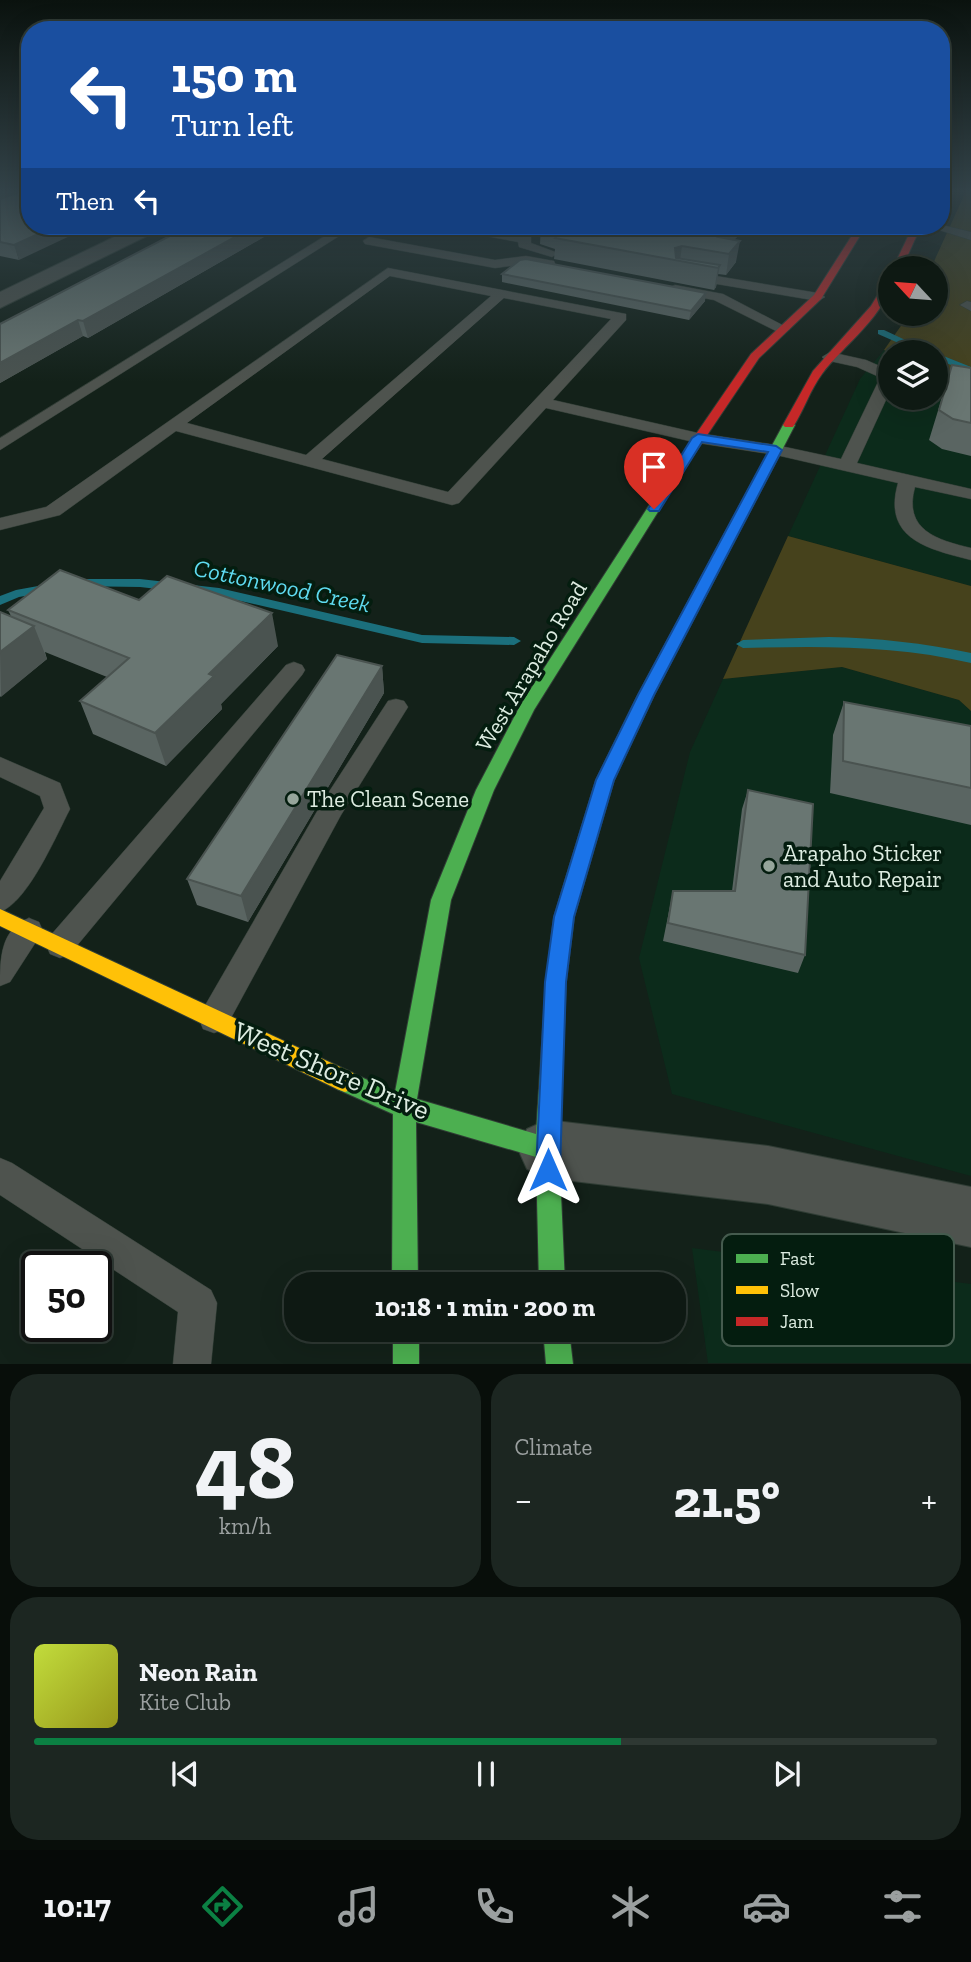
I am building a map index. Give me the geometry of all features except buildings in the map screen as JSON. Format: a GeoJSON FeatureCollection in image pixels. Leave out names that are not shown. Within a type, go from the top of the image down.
{"type":"FeatureCollection","features":[{"type":"Feature","properties":{"kind":"main road","name":"West Arapaho Road"},"geometry":{"type":"LineString","coordinates":[[405,1272],[404,1107],[441,900],[485,790],[527,708],[698,438],[755,356],[818,297],[844,255]]}},
{"type":"Feature","properties":{"kind":"main road"},"geometry":{"type":"LineString","coordinates":[[552,1272],[547,1149],[556,982],[564,917],[605,780],[646,695],[817,373],[878,302]]}},
{"type":"Feature","properties":{"kind":"main road","name":"West Shore Drive"},"geometry":{"type":"LineString","coordinates":[[0,917],[404,1107],[547,1149]]}},
{"type":"Feature","properties":{"kind":"main road"},"geometry":{"type":"LineString","coordinates":[[406,1342],[406,1363]]}},
{"type":"Feature","properties":{"kind":"main road"},"geometry":{"type":"LineString","coordinates":[[557,1342],[560,1363]]}},
{"type":"Feature","properties":{"kind":"street"},"geometry":{"type":"LineString","coordinates":[[0,302],[95,255]]}},
{"type":"Feature","properties":{"kind":"street","name":"West Shore Drive"},"geometry":{"type":"LineString","coordinates":[[547,1149],[768,1175],[971,1217]]}},
{"type":"Feature","properties":{"kind":"lane"},"geometry":{"type":"LineString","coordinates":[[0,445],[303,255]]}},
{"type":"Feature","properties":{"kind":"lane"},"geometry":{"type":"LineString","coordinates":[[444,255],[495,264],[526,260],[567,261],[550,255]]}},
{"type":"Feature","properties":{"kind":"lane"},"geometry":{"type":"LineString","coordinates":[[0,524],[53,511],[388,272],[621,317],[452,499],[174,425]]}},
{"type":"Feature","properties":{"kind":"lane"},"geometry":{"type":"LineString","coordinates":[[673,273],[818,297]]}},
{"type":"Feature","properties":{"kind":"lane"},"geometry":{"type":"LineString","coordinates":[[663,286],[718,297],[783,329]]}},
{"type":"Feature","properties":{"kind":"lane"},"geometry":{"type":"LineString","coordinates":[[309,461],[500,295]]}},
{"type":"Feature","properties":{"kind":"lane"},"geometry":{"type":"LineString","coordinates":[[830,357],[860,363],[884,373],[886,382],[847,466]]}},
{"type":"Feature","properties":{"kind":"lane"},"geometry":{"type":"LineString","coordinates":[[542,402],[698,438],[776,450],[971,495]]}},
{"type":"Feature","properties":{"kind":"lane"},"geometry":{"type":"LineString","coordinates":[[908,480],[902,501],[904,519],[913,531],[942,547],[971,554]]}},
{"type":"Feature","properties":{"kind":"lane"},"geometry":{"type":"LineString","coordinates":[[60,945],[294,670]]}},
{"type":"Feature","properties":{"kind":"lane"},"geometry":{"type":"LineString","coordinates":[[214,1019],[332,808],[396,707]]}},
{"type":"Feature","properties":{"kind":"lane"},"geometry":{"type":"LineString","coordinates":[[0,766],[51,790],[57,809],[14,884],[0,900]]}},
{"type":"Feature","properties":{"kind":"lane"},"geometry":{"type":"LineString","coordinates":[[0,973],[29,931]]}},
{"type":"Feature","properties":{"kind":"lane"},"geometry":{"type":"LineString","coordinates":[[0,1175],[198,1303],[192,1363]]}},
{"type":"Feature","properties":{"kind":"shaded area"},"geometry":{"type":"Polygon","coordinates":[[[971,255],[971,385],[948,376],[948,340],[891,340],[901,326],[948,326],[948,256],[936,256],[971,255]]]}},
{"type":"Feature","properties":{"kind":"shaded area"},"geometry":{"type":"Polygon","coordinates":[[[878,357],[878,410],[948,410],[948,376],[971,385],[971,586],[788,536],[860,379],[878,357]]]}},
{"type":"Feature","properties":{"kind":"shaded area"},"geometry":{"type":"Polygon","coordinates":[[[788,536],[971,586],[971,711],[959,700],[842,667],[723,679],[788,536]]]}},
{"type":"Feature","properties":{"kind":"shaded area"},"geometry":{"type":"Polygon","coordinates":[[[842,667],[959,700],[971,711],[971,1176],[672,1094],[639,958],[690,752],[723,679],[842,667]]]}},
{"type":"Feature","properties":{"kind":"shaded area"},"geometry":{"type":"Polygon","coordinates":[[[692,1248],[722,1252],[722,1346],[954,1346],[954,1282],[971,1284],[971,1363],[708,1363],[692,1248]]]}},
{"type":"Feature","properties":{"kind":"waterway"},"geometry":{"type":"LineString","coordinates":[[881,332],[899,340]]}},
{"type":"Feature","properties":{"kind":"waterway"},"geometry":{"type":"LineString","coordinates":[[948,361],[971,370]]}},
{"type":"Feature","properties":{"kind":"waterway","name":"Cottonwood Creek"},"geometry":{"type":"LineString","coordinates":[[76,583],[140,583],[219,592],[422,639],[514,641]]}},
{"type":"Feature","properties":{"kind":"waterway","name":"Cottonwood Creek"},"geometry":{"type":"LineString","coordinates":[[0,601],[16,594],[49,588]]}},
{"type":"Feature","properties":{"kind":"waterway","name":"Cottonwood Creek"},"geometry":{"type":"LineString","coordinates":[[743,644],[857,642],[914,647],[971,658]]}},
{"type":"Feature","properties":{"kind":"traffic: fast"},"geometry":{"type":"LineString","coordinates":[[552,1272],[547,1149],[556,982],[564,917],[605,780],[646,695],[789,425]]}},
{"type":"Feature","properties":{"kind":"traffic: fast"},"geometry":{"type":"LineString","coordinates":[[405,1272],[404,1107],[441,900],[485,790],[527,708],[685,459]]}},
{"type":"Feature","properties":{"kind":"traffic: fast"},"geometry":{"type":"LineString","coordinates":[[345,1081],[404,1107],[547,1149]]}},
{"type":"Feature","properties":{"kind":"traffic: fast"},"geometry":{"type":"LineString","coordinates":[[406,1342],[406,1364]]}},
{"type":"Feature","properties":{"kind":"traffic: fast"},"geometry":{"type":"LineString","coordinates":[[557,1342],[560,1364]]}},
{"type":"Feature","properties":{"kind":"traffic: slow"},"geometry":{"type":"LineString","coordinates":[[0,917],[345,1081]]}},
{"type":"Feature","properties":{"kind":"traffic: jam"},"geometry":{"type":"LineString","coordinates":[[685,459],[755,356],[818,297],[844,255]]}},
{"type":"Feature","properties":{"kind":"traffic: jam"},"geometry":{"type":"LineString","coordinates":[[789,425],[817,373],[878,302]]}},
{"type":"Feature","properties":{"kind":"place","name":"The Clean Scene"},"geometry":{"type":"Point","coordinates":[293,799]}},
{"type":"Feature","properties":{"kind":"place","name":"Arapaho Sticker and Auto Repair"},"geometry":{"type":"Point","coordinates":[769,866]}},
{"type":"Feature","properties":{"kind":"route"},"geometry":{"type":"LineString","coordinates":[[548,1170],[556,982],[564,917],[605,780],[646,695],[776,450],[698,438],[654,509]]}}]}
